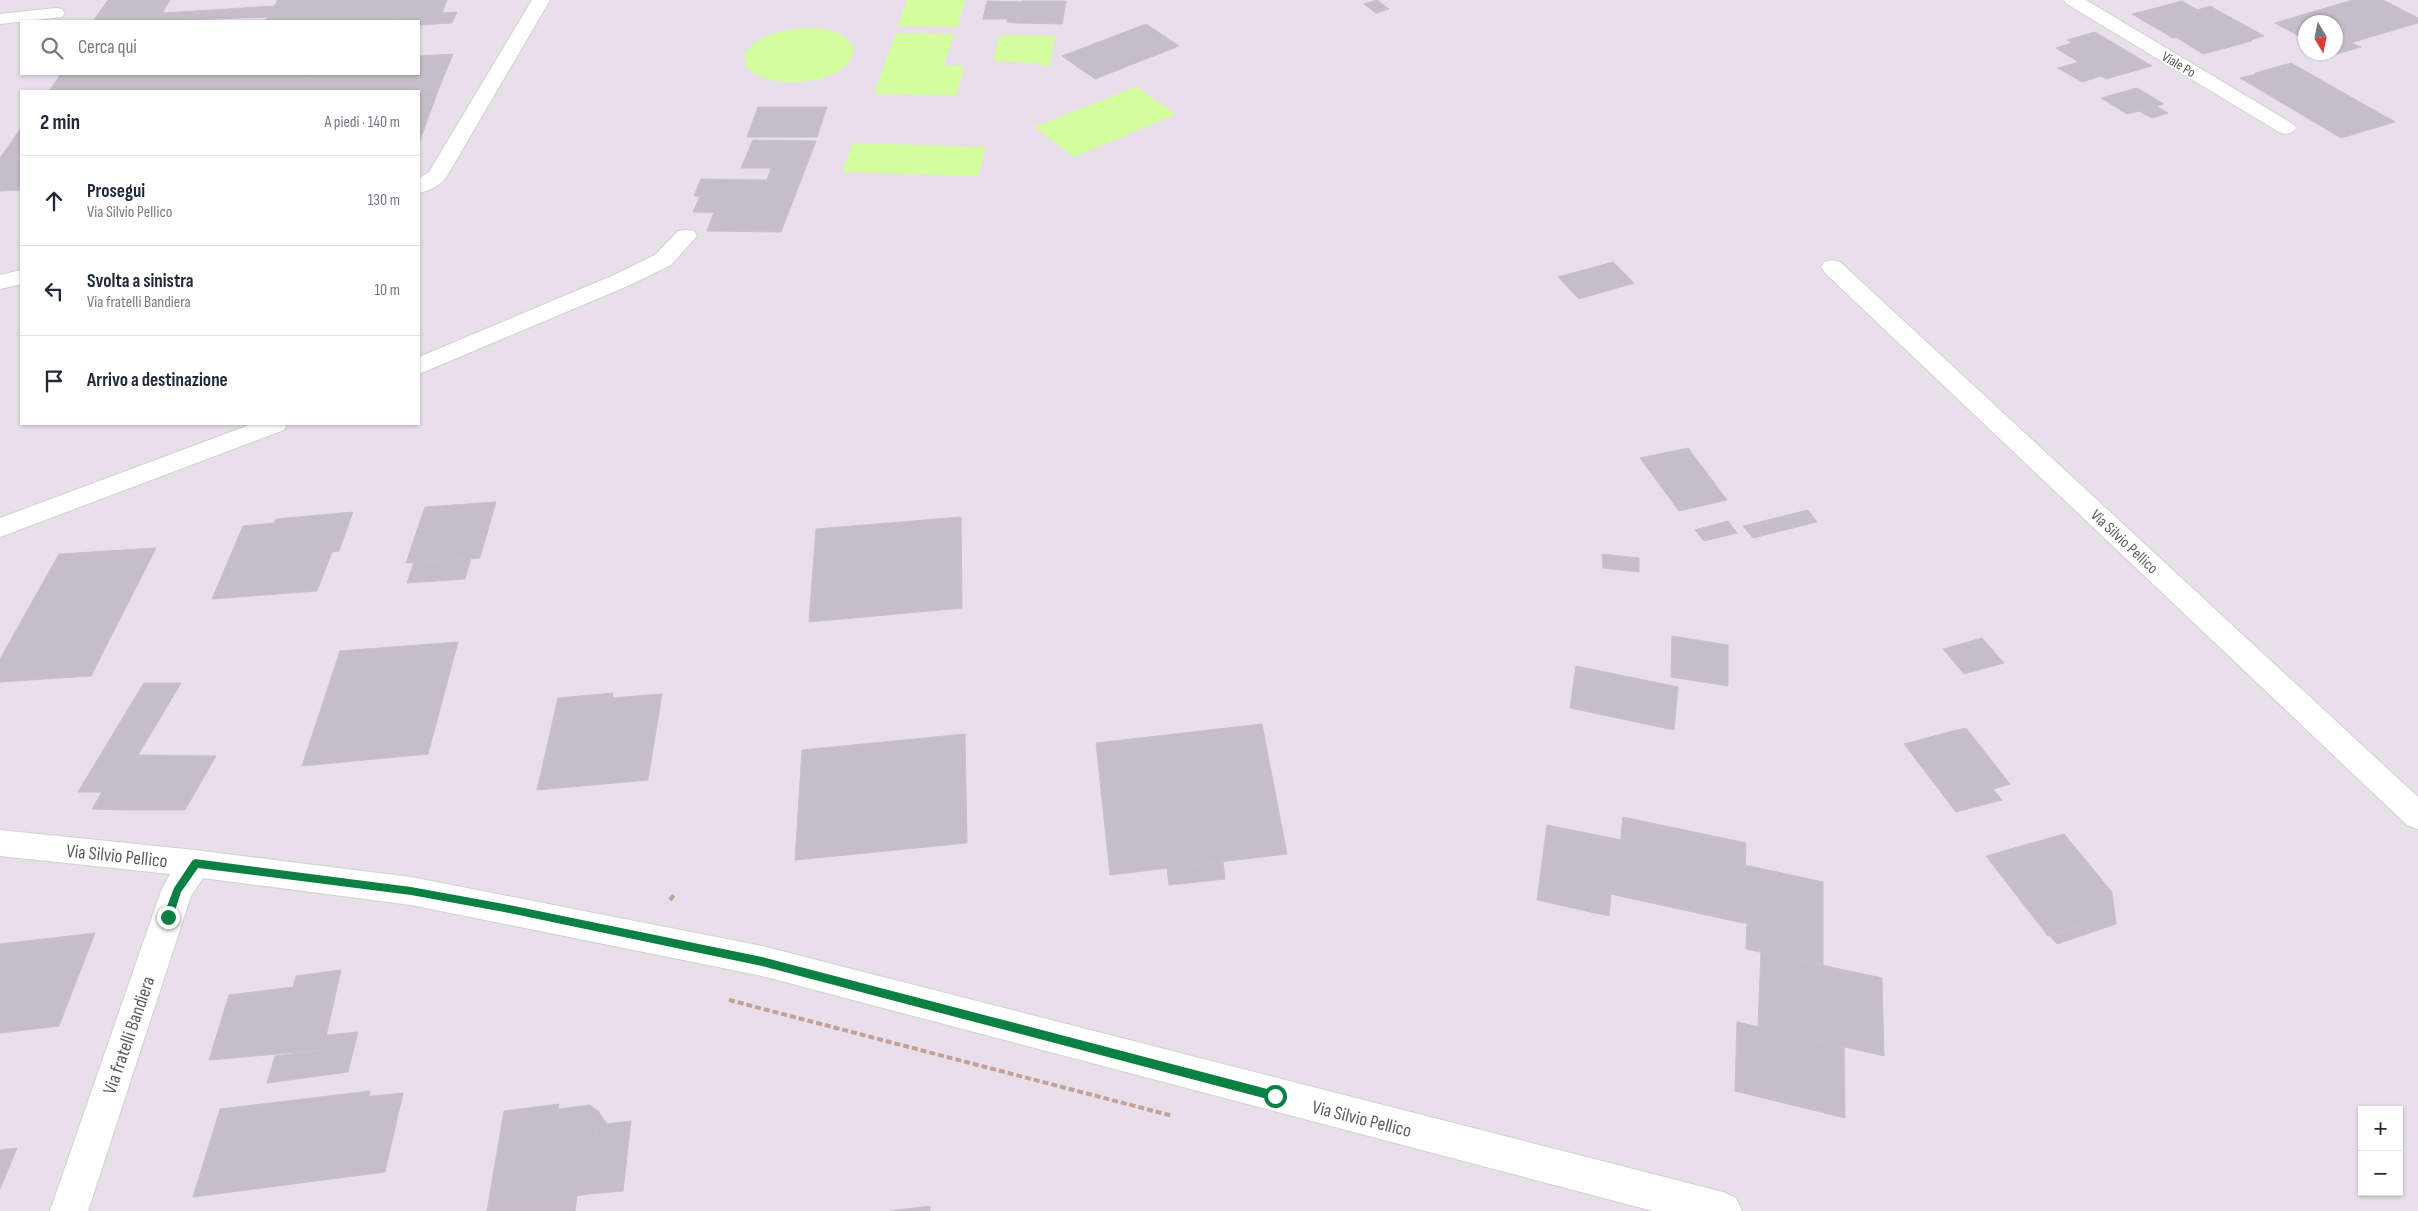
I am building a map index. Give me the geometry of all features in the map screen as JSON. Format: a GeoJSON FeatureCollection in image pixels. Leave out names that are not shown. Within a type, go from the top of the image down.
{"type":"FeatureCollection","features":[{"type":"Feature","properties":{"kind":"street"},"geometry":{"type":"LineString","coordinates":[[0,11],[9,0]]}},
{"type":"Feature","properties":{"kind":"street"},"geometry":{"type":"LineString","coordinates":[[420,186],[437,176],[541,0]]}},
{"type":"Feature","properties":{"kind":"street","name":"Viale Po"},"geometry":{"type":"LineString","coordinates":[[2072,0],[2286,128]]}},
{"type":"Feature","properties":{"kind":"street"},"geometry":{"type":"LineString","coordinates":[[0,19],[56,13]]}},
{"type":"Feature","properties":{"kind":"street"},"geometry":{"type":"LineString","coordinates":[[420,366],[647,268],[663,260],[686,236]]}},
{"type":"Feature","properties":{"kind":"street","name":"Via Silvio Pellico"},"geometry":{"type":"LineString","coordinates":[[1832,266],[2418,816]]}},
{"type":"Feature","properties":{"kind":"street"},"geometry":{"type":"LineString","coordinates":[[0,282],[20,277]]}},
{"type":"Feature","properties":{"kind":"street"},"geometry":{"type":"LineString","coordinates":[[0,528],[272,425]]}},
{"type":"Feature","properties":{"kind":"street","name":"Via Silvio Pellico"},"geometry":{"type":"LineString","coordinates":[[0,843],[195,863],[411,891],[504,908],[762,962],[1723,1211]]}},
{"type":"Feature","properties":{"kind":"street","name":"Via fratelli Bandiera"},"geometry":{"type":"LineString","coordinates":[[69,1211],[177,891],[195,863]]}},
{"type":"Feature","properties":{"kind":"path"},"geometry":{"type":"LineString","coordinates":[[721,998],[1179,1118]]}},
{"type":"Feature","properties":{"kind":"shaded area"},"geometry":{"type":"Polygon","coordinates":[[[907,0],[965,0],[957,27],[898,26],[907,0]]]}},
{"type":"Feature","properties":{"kind":"shaded area"},"geometry":{"type":"Polygon","coordinates":[[[803,28],[832,31],[845,37],[853,49],[849,61],[839,71],[824,77],[788,82],[771,80],[756,74],[746,66],[745,54],[756,42],[779,32],[803,28]]]}},
{"type":"Feature","properties":{"kind":"shaded area"},"geometry":{"type":"Polygon","coordinates":[[[896,33],[954,34],[944,65],[964,66],[956,95],[874,94],[896,33]]]}},
{"type":"Feature","properties":{"kind":"shaded area"},"geometry":{"type":"Polygon","coordinates":[[[1000,35],[1055,36],[1049,66],[1041,66],[1041,63],[993,61],[1000,35]]]}},
{"type":"Feature","properties":{"kind":"shaded area"},"geometry":{"type":"Polygon","coordinates":[[[1136,87],[1176,114],[1074,157],[1034,127],[1136,87]]]}},
{"type":"Feature","properties":{"kind":"shaded area"},"geometry":{"type":"Polygon","coordinates":[[[853,143],[986,147],[978,176],[842,172],[853,143]]]}},
{"type":"Feature","properties":{"kind":"building"},"geometry":{"type":"Polygon","coordinates":[[[108,0],[170,0],[164,10],[98,14],[108,0]]]}},
{"type":"Feature","properties":{"kind":"building"},"geometry":{"type":"Polygon","coordinates":[[[278,0],[350,0],[340,20],[266,20],[278,0]]]}},
{"type":"Feature","properties":{"kind":"building"},"geometry":{"type":"Polygon","coordinates":[[[350,0],[418,0],[419,2],[397,19],[340,20],[350,0]]]}},
{"type":"Feature","properties":{"kind":"building"},"geometry":{"type":"Polygon","coordinates":[[[418,0],[447,0],[442,13],[457,12],[452,23],[420,25],[420,20],[392,20],[397,19],[419,2],[418,0]]]}},
{"type":"Feature","properties":{"kind":"building"},"geometry":{"type":"Polygon","coordinates":[[[1377,0],[1389,9],[1376,13],[1364,4],[1377,0]]]}},
{"type":"Feature","properties":{"kind":"building"},"geometry":{"type":"Polygon","coordinates":[[[2353,0],[2383,0],[2418,18],[2418,23],[2360,40],[2343,32],[2343,15],[2312,15],[2308,13],[2353,0]]]}},
{"type":"Feature","properties":{"kind":"building"},"geometry":{"type":"Polygon","coordinates":[[[987,1],[1021,2],[1017,23],[1007,22],[1007,19],[983,19],[987,1]]]}},
{"type":"Feature","properties":{"kind":"building"},"geometry":{"type":"Polygon","coordinates":[[[1022,1],[1066,1],[1062,24],[1016,23],[1022,1]]]}},
{"type":"Feature","properties":{"kind":"building"},"geometry":{"type":"Polygon","coordinates":[[[2182,1],[2252,41],[2203,54],[2152,22],[2168,18],[2152,9],[2182,1]]]}},
{"type":"Feature","properties":{"kind":"building"},"geometry":{"type":"Polygon","coordinates":[[[274,6],[268,17],[157,20],[162,13],[274,6]]]}},
{"type":"Feature","properties":{"kind":"building"},"geometry":{"type":"Polygon","coordinates":[[[2210,6],[2264,36],[2250,40],[2197,10],[2210,6]]]}},
{"type":"Feature","properties":{"kind":"building"},"geometry":{"type":"Polygon","coordinates":[[[2152,9],[2168,18],[2152,22],[2177,37],[2173,38],[2132,14],[2152,9]]]}},
{"type":"Feature","properties":{"kind":"building"},"geometry":{"type":"Polygon","coordinates":[[[164,10],[157,20],[94,20],[98,14],[164,10]]]}},
{"type":"Feature","properties":{"kind":"building"},"geometry":{"type":"Polygon","coordinates":[[[2298,16],[2298,36],[2275,23],[2298,16]]]}},
{"type":"Feature","properties":{"kind":"building"},"geometry":{"type":"Polygon","coordinates":[[[1146,24],[1179,46],[1095,79],[1062,56],[1146,24]]]}},
{"type":"Feature","properties":{"kind":"building"},"geometry":{"type":"Polygon","coordinates":[[[2095,32],[2152,66],[2106,79],[2056,48],[2072,43],[2067,40],[2095,32]]]}},
{"type":"Feature","properties":{"kind":"building"},"geometry":{"type":"Polygon","coordinates":[[[2343,32],[2360,40],[2351,43],[2361,47],[2343,52],[2343,32]]]}},
{"type":"Feature","properties":{"kind":"building"},"geometry":{"type":"Polygon","coordinates":[[[453,54],[439,88],[410,90],[305,90],[312,75],[420,75],[420,56],[453,54]]]}},
{"type":"Feature","properties":{"kind":"building"},"geometry":{"type":"Polygon","coordinates":[[[2079,62],[2101,76],[2082,82],[2058,68],[2079,62]]]}},
{"type":"Feature","properties":{"kind":"building"},"geometry":{"type":"Polygon","coordinates":[[[2291,63],[2395,122],[2358,133],[2344,125],[2338,126],[2317,114],[2324,112],[2291,93],[2283,95],[2261,82],[2268,80],[2255,73],[2291,63]]]}},
{"type":"Feature","properties":{"kind":"building"},"geometry":{"type":"Polygon","coordinates":[[[2257,74],[2268,80],[2261,82],[2283,95],[2291,93],[2324,112],[2317,114],[2338,126],[2344,125],[2358,133],[2341,138],[2240,78],[2257,74]]]}},
{"type":"Feature","properties":{"kind":"building"},"geometry":{"type":"Polygon","coordinates":[[[60,75],[312,75],[305,90],[50,90],[60,75]]]}},
{"type":"Feature","properties":{"kind":"building"},"geometry":{"type":"Polygon","coordinates":[[[439,88],[420,140],[420,90],[410,90],[439,88]]]}},
{"type":"Feature","properties":{"kind":"building"},"geometry":{"type":"Polygon","coordinates":[[[2137,88],[2164,104],[2156,106],[2168,113],[2152,118],[2139,111],[2127,114],[2101,98],[2137,88]]]}},
{"type":"Feature","properties":{"kind":"building"},"geometry":{"type":"Polygon","coordinates":[[[758,107],[827,107],[817,137],[747,137],[758,107]]]}},
{"type":"Feature","properties":{"kind":"building"},"geometry":{"type":"Polygon","coordinates":[[[20,129],[20,190],[0,191],[0,158],[20,129]]]}},
{"type":"Feature","properties":{"kind":"building"},"geometry":{"type":"Polygon","coordinates":[[[753,140],[816,141],[781,232],[707,231],[714,212],[738,213],[745,197],[694,196],[701,179],[767,180],[771,168],[741,168],[753,140]]]}},
{"type":"Feature","properties":{"kind":"building"},"geometry":{"type":"Polygon","coordinates":[[[700,196],[745,197],[738,213],[693,212],[700,196]]]}},
{"type":"Feature","properties":{"kind":"building"},"geometry":{"type":"Polygon","coordinates":[[[1613,262],[1634,283],[1579,299],[1558,277],[1613,262]]]}},
{"type":"Feature","properties":{"kind":"building"},"geometry":{"type":"Polygon","coordinates":[[[1688,448],[1727,500],[1679,511],[1640,458],[1688,448]]]}},
{"type":"Feature","properties":{"kind":"building"},"geometry":{"type":"Polygon","coordinates":[[[496,502],[480,558],[406,563],[425,507],[496,502]]]}},
{"type":"Feature","properties":{"kind":"building"},"geometry":{"type":"Polygon","coordinates":[[[1808,510],[1817,522],[1753,538],[1743,526],[1808,510]]]}},
{"type":"Feature","properties":{"kind":"building"},"geometry":{"type":"Polygon","coordinates":[[[353,512],[339,551],[332,552],[317,591],[212,599],[243,526],[274,523],[276,519],[353,512]]]}},
{"type":"Feature","properties":{"kind":"building"},"geometry":{"type":"Polygon","coordinates":[[[961,517],[962,608],[809,622],[816,529],[961,517]]]}},
{"type":"Feature","properties":{"kind":"building"},"geometry":{"type":"Polygon","coordinates":[[[1728,521],[1737,533],[1704,541],[1695,530],[1728,521]]]}},
{"type":"Feature","properties":{"kind":"building"},"geometry":{"type":"Polygon","coordinates":[[[156,548],[91,676],[0,682],[0,659],[59,554],[156,548]]]}},
{"type":"Feature","properties":{"kind":"building"},"geometry":{"type":"Polygon","coordinates":[[[1602,554],[1639,558],[1639,572],[1603,568],[1602,554]]]}},
{"type":"Feature","properties":{"kind":"building"},"geometry":{"type":"Polygon","coordinates":[[[471,558],[465,579],[407,583],[414,562],[471,558]]]}},
{"type":"Feature","properties":{"kind":"building"},"geometry":{"type":"Polygon","coordinates":[[[1672,636],[1728,645],[1728,686],[1671,677],[1672,636]]]}},
{"type":"Feature","properties":{"kind":"building"},"geometry":{"type":"Polygon","coordinates":[[[1982,638],[2004,663],[1964,674],[1943,649],[1982,638]]]}},
{"type":"Feature","properties":{"kind":"building"},"geometry":{"type":"Polygon","coordinates":[[[458,642],[428,754],[302,766],[340,651],[458,642]]]}},
{"type":"Feature","properties":{"kind":"building"},"geometry":{"type":"Polygon","coordinates":[[[1576,666],[1678,687],[1674,730],[1570,708],[1576,666]]]}},
{"type":"Feature","properties":{"kind":"building"},"geometry":{"type":"Polygon","coordinates":[[[144,683],[181,683],[162,715],[125,714],[144,683]]]}},
{"type":"Feature","properties":{"kind":"building"},"geometry":{"type":"Polygon","coordinates":[[[613,693],[612,698],[662,694],[648,780],[537,790],[558,698],[613,693]]]}},
{"type":"Feature","properties":{"kind":"building"},"geometry":{"type":"Polygon","coordinates":[[[125,714],[162,715],[138,755],[216,756],[185,810],[126,810],[136,792],[78,792],[125,714]]]}},
{"type":"Feature","properties":{"kind":"building"},"geometry":{"type":"Polygon","coordinates":[[[1262,724],[1287,854],[1110,875],[1096,743],[1262,724]]]}},
{"type":"Feature","properties":{"kind":"building"},"geometry":{"type":"Polygon","coordinates":[[[1966,728],[2010,784],[1997,788],[1953,731],[1966,728]]]}},
{"type":"Feature","properties":{"kind":"building"},"geometry":{"type":"Polygon","coordinates":[[[1953,731],[1997,788],[1993,789],[2002,800],[1956,812],[1904,744],[1953,731]]]}},
{"type":"Feature","properties":{"kind":"building"},"geometry":{"type":"Polygon","coordinates":[[[965,734],[967,843],[795,860],[802,750],[965,734]]]}},
{"type":"Feature","properties":{"kind":"building"},"geometry":{"type":"Polygon","coordinates":[[[102,792],[136,792],[126,810],[92,809],[102,792]]]}},
{"type":"Feature","properties":{"kind":"building"},"geometry":{"type":"Polygon","coordinates":[[[1623,817],[1746,843],[1743,923],[1615,895],[1623,817]]]}},
{"type":"Feature","properties":{"kind":"building"},"geometry":{"type":"Polygon","coordinates":[[[1547,825],[1621,840],[1615,895],[1611,894],[1609,916],[1537,900],[1547,825]]]}},
{"type":"Feature","properties":{"kind":"building"},"geometry":{"type":"Polygon","coordinates":[[[2064,834],[2112,892],[2116,924],[2057,944],[2050,936],[2101,918],[2039,841],[2064,834]]]}},
{"type":"Feature","properties":{"kind":"building"},"geometry":{"type":"Polygon","coordinates":[[[2039,841],[2101,918],[2048,936],[1986,856],[2039,841]]]}},
{"type":"Feature","properties":{"kind":"building"},"geometry":{"type":"Polygon","coordinates":[[[1223,862],[1225,879],[1169,885],[1167,868],[1223,862]]]}},
{"type":"Feature","properties":{"kind":"building"},"geometry":{"type":"Polygon","coordinates":[[[1745,865],[1823,882],[1823,966],[1746,949],[1747,923],[1743,923],[1745,865]]]}},
{"type":"Feature","properties":{"kind":"building"},"geometry":{"type":"Polygon","coordinates":[[[95,933],[59,1026],[0,1033],[0,944],[95,933]]]}},
{"type":"Feature","properties":{"kind":"building"},"geometry":{"type":"Polygon","coordinates":[[[1761,952],[1882,978],[1884,1056],[1758,1027],[1761,952]]]}},
{"type":"Feature","properties":{"kind":"building"},"geometry":{"type":"Polygon","coordinates":[[[341,970],[323,1050],[209,1060],[229,995],[293,987],[296,976],[341,970]]]}},
{"type":"Feature","properties":{"kind":"building"},"geometry":{"type":"Polygon","coordinates":[[[1737,1022],[1844,1046],[1845,1118],[1735,1091],[1737,1022]]]}},
{"type":"Feature","properties":{"kind":"building"},"geometry":{"type":"Polygon","coordinates":[[[358,1032],[348,1072],[267,1083],[275,1056],[323,1050],[327,1035],[358,1032]]]}},
{"type":"Feature","properties":{"kind":"building"},"geometry":{"type":"Polygon","coordinates":[[[370,1091],[369,1096],[373,1096],[364,1132],[373,1131],[362,1175],[193,1197],[220,1109],[370,1091]]]}},
{"type":"Feature","properties":{"kind":"building"},"geometry":{"type":"Polygon","coordinates":[[[403,1093],[385,1172],[362,1175],[373,1131],[364,1132],[373,1096],[403,1093]]]}},
{"type":"Feature","properties":{"kind":"building"},"geometry":{"type":"Polygon","coordinates":[[[559,1104],[556,1126],[598,1121],[588,1194],[577,1196],[575,1211],[487,1211],[504,1111],[559,1104]]]}},
{"type":"Feature","properties":{"kind":"building"},"geometry":{"type":"Polygon","coordinates":[[[590,1105],[598,1111],[607,1124],[631,1121],[623,1191],[588,1194],[598,1121],[556,1126],[559,1109],[590,1105]]]}},
{"type":"Feature","properties":{"kind":"building"},"geometry":{"type":"Polygon","coordinates":[[[17,1148],[0,1189],[0,1150],[17,1148]]]}},
{"type":"Feature","properties":{"kind":"building"},"geometry":{"type":"Polygon","coordinates":[[[930,1206],[930,1211],[890,1211],[930,1206]]]}},
{"type":"Feature","properties":{"kind":"route"},"geometry":{"type":"LineString","coordinates":[[168,917],[177,891],[195,863],[411,891],[504,908],[762,962],[1275,1096]]}}]}
